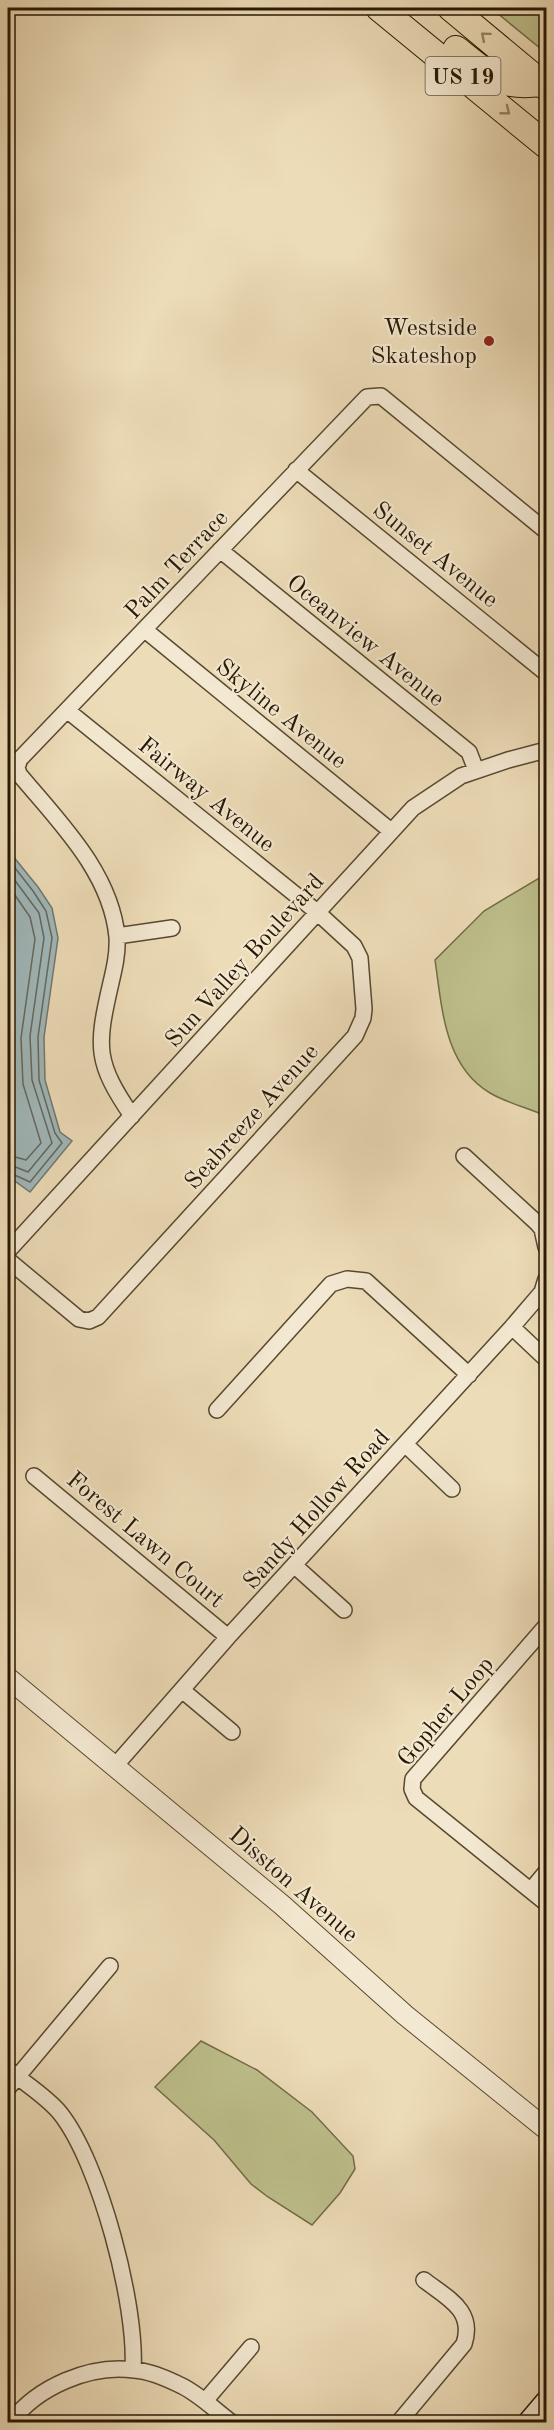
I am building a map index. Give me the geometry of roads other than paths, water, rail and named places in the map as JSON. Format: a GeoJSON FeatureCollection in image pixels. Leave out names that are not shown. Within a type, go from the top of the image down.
{"type":"FeatureCollection","features":[{"type":"Feature","properties":{"kind":"highway","name":"US 19"},"geometry":{"type":"LineString","coordinates":[[379,8],[541,135]]}},
{"type":"Feature","properties":{"kind":"highway"},"geometry":{"type":"LineString","coordinates":[[397,8],[424,23],[492,77],[521,86],[545,82]]}},
{"type":"Feature","properties":{"kind":"highway","name":"US 19"},"geometry":{"type":"LineString","coordinates":[[450,8],[545,82]]}},
{"type":"Feature","properties":{"kind":"main road"},"geometry":{"type":"LineString","coordinates":[[530,2422],[546,2402]]}},
{"type":"Feature","properties":{"kind":"street","name":"Palm Terrace"},"geometry":{"type":"LineString","coordinates":[[117,936],[108,901],[99,879],[64,828],[19,774],[17,767],[20,759],[364,399],[381,396],[546,531]]}},
{"type":"Feature","properties":{"kind":"street","name":"Sunset Avenue"},"geometry":{"type":"LineString","coordinates":[[296,470],[546,674]]}},
{"type":"Feature","properties":{"kind":"street","name":"Oceanview Avenue"},"geometry":{"type":"LineString","coordinates":[[220,550],[468,753],[476,770]]}},
{"type":"Feature","properties":{"kind":"street","name":"Skyline Avenue"},"geometry":{"type":"LineString","coordinates":[[145,630],[391,831]]}},
{"type":"Feature","properties":{"kind":"street","name":"Fairway Avenue"},"geometry":{"type":"LineString","coordinates":[[68,711],[317,912]]}},
{"type":"Feature","properties":{"kind":"street","name":"Sun Valley Boulevard"},"geometry":{"type":"LineString","coordinates":[[8,1251],[413,808],[432,793],[461,776],[546,750]]}},
{"type":"Feature","properties":{"kind":"street","name":"Seabreeze Avenue"},"geometry":{"type":"LineString","coordinates":[[8,1260],[79,1319],[89,1321],[98,1317],[355,1036],[363,1018],[360,958],[354,946],[317,912]]}},
{"type":"Feature","properties":{"kind":"street"},"geometry":{"type":"LineString","coordinates":[[132,1116],[106,1071],[100,1037],[115,963],[117,936],[172,928]]}},
{"type":"Feature","properties":{"kind":"street"},"geometry":{"type":"LineString","coordinates":[[464,1156],[542,1229],[546,1248]]}},
{"type":"Feature","properties":{"kind":"street"},"geometry":{"type":"LineString","coordinates":[[217,1410],[331,1284],[346,1279],[366,1281],[469,1375]]}},
{"type":"Feature","properties":{"kind":"street","name":"Sandy Hollow Road"},"geometry":{"type":"LineString","coordinates":[[115,1766],[228,1637],[512,1327],[542,1292],[546,1280]]}},
{"type":"Feature","properties":{"kind":"street"},"geometry":{"type":"LineString","coordinates":[[512,1327],[546,1359]]}},
{"type":"Feature","properties":{"kind":"street"},"geometry":{"type":"LineString","coordinates":[[405,1444],[452,1489]]}},
{"type":"Feature","properties":{"kind":"street","name":"Forest Lawn Court"},"geometry":{"type":"LineString","coordinates":[[34,1476],[228,1637]]}},
{"type":"Feature","properties":{"kind":"street"},"geometry":{"type":"LineString","coordinates":[[295,1566],[344,1610]]}},
{"type":"Feature","properties":{"kind":"street","name":"Gopher Loop"},"geometry":{"type":"LineString","coordinates":[[546,1626],[413,1779],[412,1789],[416,1798],[546,1903]]}},
{"type":"Feature","properties":{"kind":"street","name":"Disston Avenue"},"geometry":{"type":"LineString","coordinates":[[8,1678],[282,1905],[405,2015],[546,2129]]}},
{"type":"Feature","properties":{"kind":"street"},"geometry":{"type":"LineString","coordinates":[[182,1689],[232,1732]]}},
{"type":"Feature","properties":{"kind":"street"},"geometry":{"type":"LineString","coordinates":[[531,1890],[546,1872]]}},
{"type":"Feature","properties":{"kind":"street"},"geometry":{"type":"LineString","coordinates":[[110,1966],[11,2078],[60,2113],[92,2174],[127,2291],[133,2369]]}},
{"type":"Feature","properties":{"kind":"street"},"geometry":{"type":"LineString","coordinates":[[399,2422],[464,2344],[467,2329],[463,2311],[424,2280]]}},
{"type":"Feature","properties":{"kind":"street"},"geometry":{"type":"LineString","coordinates":[[205,2401],[251,2347]]}},
{"type":"Feature","properties":{"kind":"street"},"geometry":{"type":"LineString","coordinates":[[11,2422],[42,2392],[62,2382],[87,2374],[118,2369],[133,2369],[174,2382],[205,2401],[231,2422]]}},
{"type":"Feature","properties":{"kind":"water"},"geometry":{"type":"Polygon","coordinates":[[[8,850],[52,908],[58,938],[44,1037],[45,1080],[60,1132],[72,1141],[30,1192],[8,1176],[8,850]]]}},
{"type":"Feature","properties":{"kind":"place","name":"Westside Skateshop"},"geometry":{"type":"Point","coordinates":[489,341]}}]}
